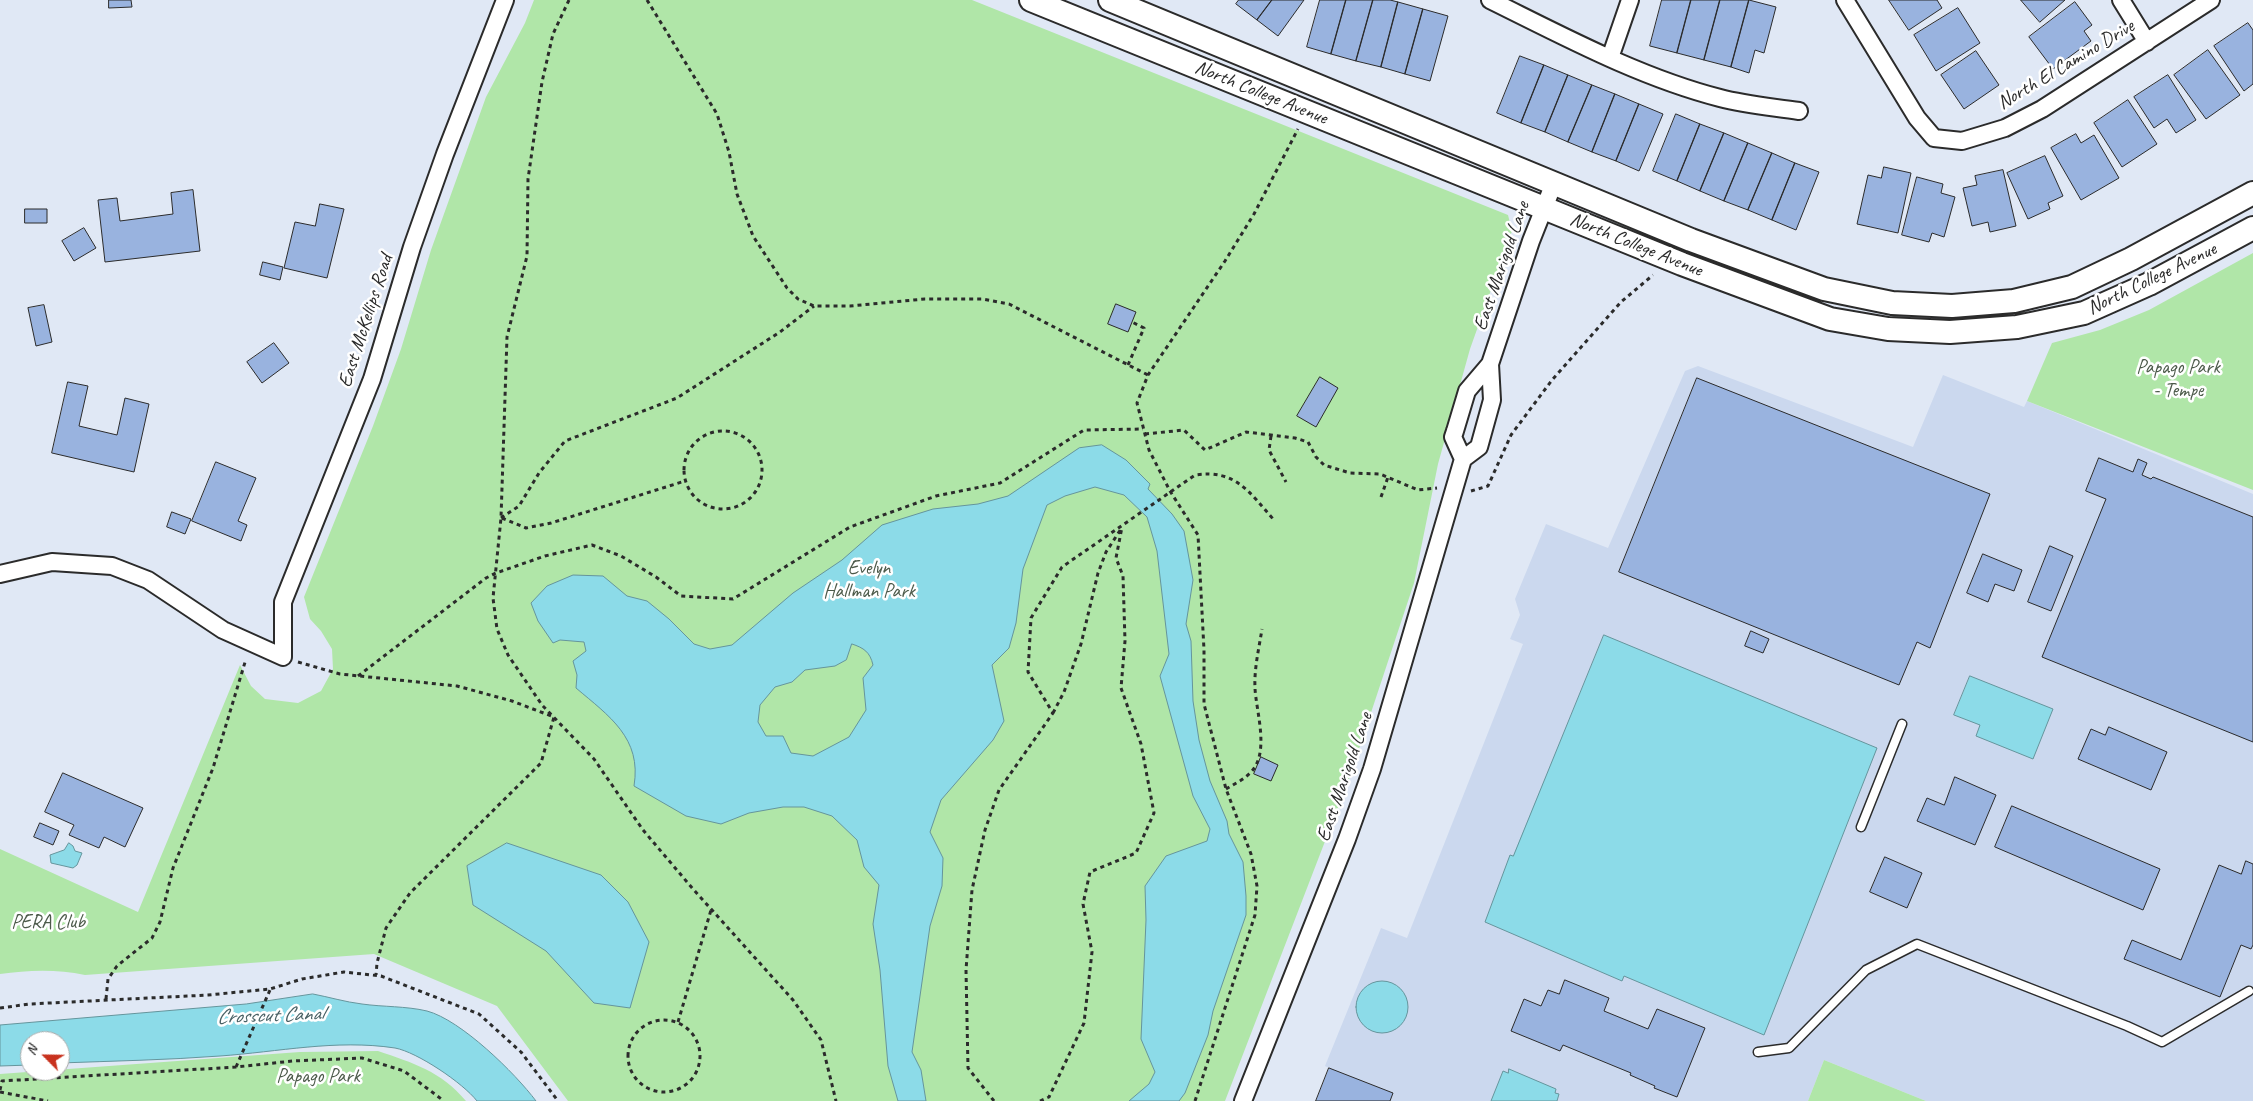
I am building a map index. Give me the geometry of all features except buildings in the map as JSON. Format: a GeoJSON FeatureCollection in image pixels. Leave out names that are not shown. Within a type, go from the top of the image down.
{"type":"FeatureCollection","features":[{"type":"Feature","properties":{"kind":"street","name":"East McKellips Road"},"geometry":{"type":"LineString","coordinates":[[283,657],[283,602],[372,379],[412,247],[445,154],[505,0]]}},
{"type":"Feature","properties":{"kind":"street","name":"North College Avenue"},"geometry":{"type":"LineString","coordinates":[[1031,0],[1682,264],[1830,318],[1888,329],[1950,332],[2017,327],[2084,313],[2149,284],[2253,228]]}},
{"type":"Feature","properties":{"kind":"street","name":"North College Avenue"},"geometry":{"type":"LineString","coordinates":[[1110,0],[1691,240],[1824,289],[1892,303],[1952,306],[2014,301],[2072,287],[2130,260],[2253,193]]}},
{"type":"Feature","properties":{"kind":"street"},"geometry":{"type":"LineString","coordinates":[[1490,0],[1610,58],[1670,83],[1721,98],[1799,110]]}},
{"type":"Feature","properties":{"kind":"street"},"geometry":{"type":"LineString","coordinates":[[1610,58],[1630,0]]}},
{"type":"Feature","properties":{"kind":"street","name":"North El Camino Drive"},"geometry":{"type":"LineString","coordinates":[[1844,0],[1917,118],[1934,138],[1962,141],[2006,128],[2042,109],[2210,0]]}},
{"type":"Feature","properties":{"kind":"street"},"geometry":{"type":"LineString","coordinates":[[2121,0],[2147,42]]}},
{"type":"Feature","properties":{"kind":"street","name":"East Marigold Lane"},"geometry":{"type":"LineString","coordinates":[[1243,1101],[1347,839],[1372,769],[1463,459],[1479,447],[1492,400],[1490,364],[1531,241],[1554,183]]}},
{"type":"Feature","properties":{"kind":"street","name":"East Marigold Lane"},"geometry":{"type":"LineString","coordinates":[[1463,459],[1453,437],[1467,391],[1490,364]]}},
{"type":"Feature","properties":{"kind":"street"},"geometry":{"type":"LineString","coordinates":[[0,574],[52,562],[112,566],[148,580],[223,630],[283,657]]}},
{"type":"Feature","properties":{"kind":"lane"},"geometry":{"type":"LineString","coordinates":[[1861,827],[1902,724]]}},
{"type":"Feature","properties":{"kind":"lane"},"geometry":{"type":"LineString","coordinates":[[1758,1052],[1789,1048],[1866,970],[1917,944],[2127,1026],[2162,1042],[2249,991]]}},
{"type":"Feature","properties":{"kind":"path"},"geometry":{"type":"LineString","coordinates":[[569,0],[553,34],[542,82],[528,179],[527,256],[507,337],[502,518],[493,598],[497,629],[508,655],[542,705],[594,759],[643,830],[793,1000],[821,1040],[836,1101]]}},
{"type":"Feature","properties":{"kind":"path"},"geometry":{"type":"LineString","coordinates":[[647,0],[717,114],[737,194],[753,236],[787,288],[798,299],[814,306],[850,306],[935,299],[982,299],[1009,304],[1148,375]]}},
{"type":"Feature","properties":{"kind":"path"},"geometry":{"type":"LineString","coordinates":[[1195,1101],[1254,915],[1257,886],[1251,854],[1226,789],[1204,704],[1204,650],[1198,535],[1170,492],[1149,450],[1137,403],[1148,375],[1225,261],[1254,214],[1307,111]]}},
{"type":"Feature","properties":{"kind":"path"},"geometry":{"type":"LineString","coordinates":[[1145,434],[1184,430],[1205,450],[1246,432],[1295,438],[1308,442],[1316,457],[1324,465],[1350,474],[1380,474],[1418,490],[1434,487],[1472,491],[1488,486],[1511,435],[1552,380],[1622,302],[1652,276],[1682,264]]}},
{"type":"Feature","properties":{"kind":"path"},"geometry":{"type":"LineString","coordinates":[[502,518],[519,506],[539,473],[565,441],[677,398],[780,332],[814,306]]}},
{"type":"Feature","properties":{"kind":"path"},"geometry":{"type":"LineString","coordinates":[[1128,365],[1144,328],[1132,322]]}},
{"type":"Feature","properties":{"kind":"path"},"geometry":{"type":"LineString","coordinates":[[358,676],[496,573],[545,556],[592,545],[621,556],[681,596],[733,598],[850,528],[936,496],[1000,483],[1084,430],[1144,428]]}},
{"type":"Feature","properties":{"kind":"path"},"geometry":{"type":"LineString","coordinates":[[717,431],[743,436],[753,445],[760,456],[761,482],[755,493],[746,502],[735,508],[722,510],[710,508],[699,502],[690,493],[685,481],[686,455],[704,435],[717,431]]}},
{"type":"Feature","properties":{"kind":"path"},"geometry":{"type":"LineString","coordinates":[[1271,436],[1269,450],[1286,482]]}},
{"type":"Feature","properties":{"kind":"path"},"geometry":{"type":"LineString","coordinates":[[1053,713],[1028,672],[1031,618],[1062,567],[1195,475],[1214,473],[1242,484],[1274,520]]}},
{"type":"Feature","properties":{"kind":"path"},"geometry":{"type":"LineString","coordinates":[[1381,497],[1388,478]]}},
{"type":"Feature","properties":{"kind":"path"},"geometry":{"type":"LineString","coordinates":[[502,518],[526,528],[551,523],[685,481]]}},
{"type":"Feature","properties":{"kind":"path"},"geometry":{"type":"LineString","coordinates":[[994,1101],[968,1068],[966,970],[972,890],[985,830],[999,790],[1053,713],[1064,692],[1081,644],[1098,572],[1106,552],[1122,526]]}},
{"type":"Feature","properties":{"kind":"path"},"geometry":{"type":"LineString","coordinates":[[1040,1101],[1049,1098],[1084,1023],[1092,952],[1083,904],[1090,872],[1136,853],[1154,812],[1141,744],[1121,688],[1125,641],[1123,576],[1116,558],[1122,526]]}},
{"type":"Feature","properties":{"kind":"path"},"geometry":{"type":"LineString","coordinates":[[1226,789],[1250,774],[1257,762],[1260,749],[1260,719],[1255,687],[1262,629]]}},
{"type":"Feature","properties":{"kind":"path"},"geometry":{"type":"LineString","coordinates":[[106,999],[108,979],[117,966],[152,938],[160,922],[173,868],[213,768],[251,644]]}},
{"type":"Feature","properties":{"kind":"path"},"geometry":{"type":"LineString","coordinates":[[283,657],[333,672],[457,686],[512,701],[554,717]]}},
{"type":"Feature","properties":{"kind":"path"},"geometry":{"type":"LineString","coordinates":[[376,976],[377,963],[386,928],[410,893],[541,763],[554,717]]}},
{"type":"Feature","properties":{"kind":"path"},"geometry":{"type":"LineString","coordinates":[[678,1022],[711,909]]}},
{"type":"Feature","properties":{"kind":"path"},"geometry":{"type":"LineString","coordinates":[[0,1008],[30,1004],[208,995],[270,989],[302,979],[344,972],[376,976],[479,1014],[522,1052],[558,1101]]}},
{"type":"Feature","properties":{"kind":"path"},"geometry":{"type":"LineString","coordinates":[[236,1067],[270,989]]}},
{"type":"Feature","properties":{"kind":"path"},"geometry":{"type":"LineString","coordinates":[[667,1019],[678,1022],[689,1028],[696,1038],[700,1049],[700,1062],[696,1073],[689,1083],[678,1090],[667,1092],[654,1091],[644,1086],[635,1078],[630,1067],[628,1055],[630,1044],[640,1029],[655,1020],[667,1019]]}},
{"type":"Feature","properties":{"kind":"path"},"geometry":{"type":"LineString","coordinates":[[48,1101],[0,1091],[2,1081],[362,1058],[404,1071],[444,1101]]}},
{"type":"Feature","properties":{"kind":"path"},"geometry":{"type":"LineString","coordinates":[[31,1097],[36,1101]]}},
{"type":"Feature","properties":{"kind":"shaded area"},"geometry":{"type":"Polygon","coordinates":[[[1698,366],[1913,447],[1943,375],[2024,407],[2027,401],[2253,494],[2253,1101],[1926,1101],[1824,1060],[1808,1101],[1316,1101],[1329,1068],[1325,1066],[1381,928],[1407,938],[1523,644],[1510,639],[1520,615],[1515,599],[1546,524],[1608,548],[1685,371],[1698,366]]]}},
{"type":"Feature","properties":{"kind":"green space","name":"Evelyn Hallman Park"},"geometry":{"type":"Polygon","coordinates":[[[534,0],[972,0],[1508,215],[1512,231],[1470,349],[1438,464],[1414,583],[1349,779],[1225,1101],[568,1101],[497,1006],[374,954],[85,975],[42,971],[0,974],[0,849],[138,912],[240,665],[251,686],[265,699],[298,703],[321,691],[333,669],[332,649],[321,631],[310,619],[304,597],[373,426],[401,349],[431,250],[486,97],[525,23],[534,0]]]}},
{"type":"Feature","properties":{"kind":"green space","name":"Papago Park - Tempe"},"geometry":{"type":"Polygon","coordinates":[[[2253,253],[2253,490],[2027,401],[2052,343],[2100,330],[2149,310],[2253,253]]]}},
{"type":"Feature","properties":{"kind":"green space","name":"Papago Park"},"geometry":{"type":"Polygon","coordinates":[[[378,1051],[426,1069],[447,1082],[466,1101],[0,1101],[0,1074],[20,1073],[20,1081],[70,1081],[70,1069],[300,1052],[378,1051]]]}},
{"type":"Feature","properties":{"kind":"green space"},"geometry":{"type":"Polygon","coordinates":[[[1824,1060],[1926,1101],[1808,1101],[1824,1060]]]}},
{"type":"Feature","properties":{"kind":"water"},"geometry":{"type":"Polygon","coordinates":[[[1102,445],[1126,460],[1150,484],[1148,489],[1172,514],[1184,531],[1193,580],[1186,624],[1191,641],[1193,701],[1199,740],[1210,781],[1227,821],[1229,834],[1243,862],[1246,915],[1213,1011],[1208,1035],[1185,1093],[1179,1101],[1129,1101],[1149,1084],[1155,1072],[1141,1039],[1146,920],[1145,886],[1166,856],[1207,841],[1210,829],[1193,796],[1160,676],[1169,654],[1157,551],[1147,517],[1124,495],[1095,487],[1065,496],[1047,505],[1023,569],[1016,623],[1009,648],[992,665],[1004,721],[993,740],[941,800],[930,832],[943,858],[942,886],[930,926],[912,1052],[921,1070],[926,1101],[898,1101],[888,1066],[880,970],[873,924],[879,885],[864,867],[857,840],[832,816],[804,807],[783,807],[749,813],[721,824],[686,816],[634,786],[635,769],[633,754],[628,741],[611,719],[576,688],[577,675],[573,661],[586,651],[584,642],[560,640],[553,643],[538,621],[531,603],[547,586],[573,575],[603,576],[627,596],[647,601],[669,619],[694,644],[710,649],[732,645],[793,593],[842,560],[882,525],[933,509],[978,504],[1008,496],[1079,448],[1102,445]],[[852,644],[846,660],[835,666],[805,670],[792,682],[775,687],[760,705],[758,722],[766,736],[783,736],[791,753],[813,756],[849,737],[866,710],[863,678],[873,665],[868,654],[863,649],[852,644]]]}},
{"type":"Feature","properties":{"kind":"water"},"geometry":{"type":"Polygon","coordinates":[[[1604,635],[1877,748],[1764,1035],[1624,976],[1622,981],[1485,922],[1510,855],[1513,856],[1604,635]]]}},
{"type":"Feature","properties":{"kind":"water"},"geometry":{"type":"Polygon","coordinates":[[[1970,676],[2053,709],[2033,759],[1976,736],[1980,725],[1954,715],[1970,676]]]}},
{"type":"Feature","properties":{"kind":"water"},"geometry":{"type":"Polygon","coordinates":[[[69,843],[75,851],[82,853],[77,865],[73,868],[51,863],[50,855],[64,850],[69,843]]]}},
{"type":"Feature","properties":{"kind":"water"},"geometry":{"type":"Polygon","coordinates":[[[507,843],[601,875],[628,902],[649,942],[630,1008],[594,1003],[546,951],[473,905],[467,866],[507,843]]]}},
{"type":"Feature","properties":{"kind":"water"},"geometry":{"type":"Polygon","coordinates":[[[1382,981],[1392,983],[1400,989],[1406,997],[1408,1007],[1406,1017],[1400,1025],[1392,1031],[1382,1033],[1372,1031],[1364,1025],[1358,1017],[1356,1007],[1358,997],[1364,989],[1372,983],[1382,981]]]}},
{"type":"Feature","properties":{"kind":"water","name":"Crosscut Canal"},"geometry":{"type":"Polygon","coordinates":[[[313,994],[356,1003],[427,1011],[441,1016],[471,1036],[515,1076],[536,1101],[477,1101],[451,1077],[415,1055],[395,1048],[373,1046],[307,1047],[200,1057],[70,1063],[70,1031],[20,1031],[20,1065],[0,1066],[0,1025],[246,1004],[313,994]]]}},
{"type":"Feature","properties":{"kind":"water"},"geometry":{"type":"Polygon","coordinates":[[[1509,1069],[1556,1089],[1555,1093],[1559,1094],[1557,1101],[1491,1101],[1503,1071],[1508,1073],[1509,1069]]]}},
{"type":"Feature","properties":{"kind":"park label","name":"PERA Club"},"geometry":{"type":"Point","coordinates":[48,923]}}]}
